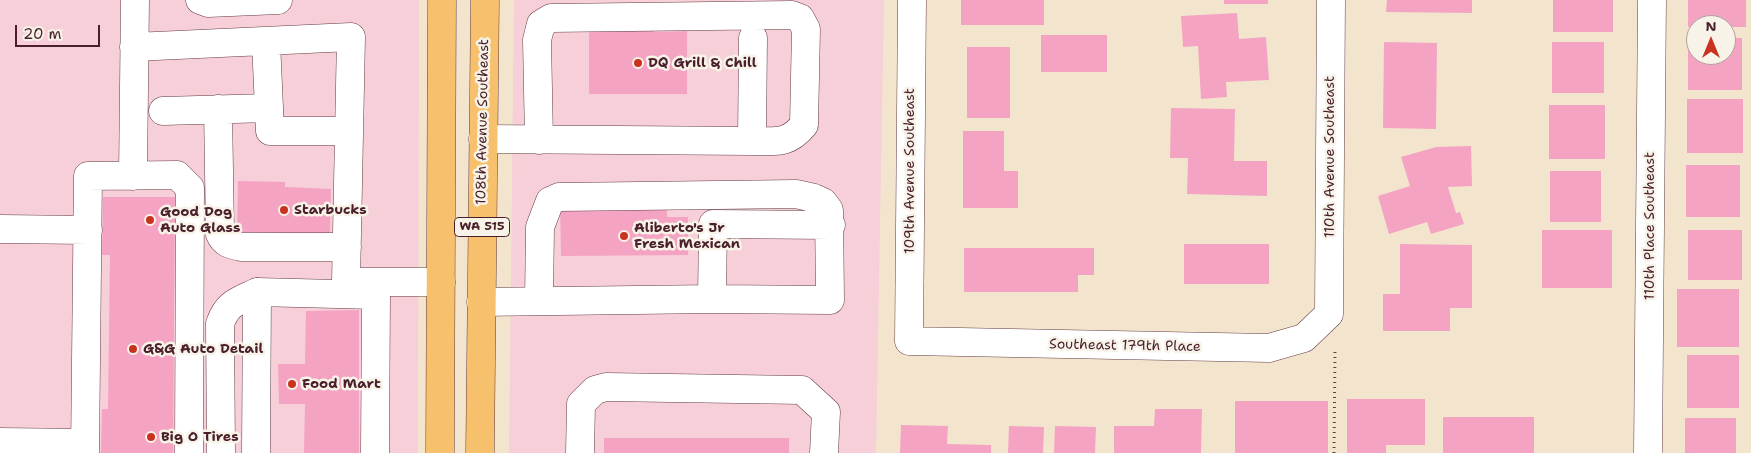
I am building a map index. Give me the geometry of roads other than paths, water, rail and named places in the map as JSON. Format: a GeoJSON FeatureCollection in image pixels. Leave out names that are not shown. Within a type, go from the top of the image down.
{"type":"FeatureCollection","features":[{"type":"Feature","properties":{"kind":"main road","name":"WA 515"},"geometry":{"type":"LineString","coordinates":[[440,453],[442,0]]}},
{"type":"Feature","properties":{"kind":"main road","name":"108th Avenue Southeast"},"geometry":{"type":"LineString","coordinates":[[480,453],[485,0]]}},
{"type":"Feature","properties":{"kind":"street"},"geometry":{"type":"LineString","coordinates":[[132,176],[135,0]]}},
{"type":"Feature","properties":{"kind":"street"},"geometry":{"type":"LineString","coordinates":[[200,0],[208,3],[278,0]]}},
{"type":"Feature","properties":{"kind":"street","name":"109th Avenue Southeast"},"geometry":{"type":"LineString","coordinates":[[909,341],[912,0]]}},
{"type":"Feature","properties":{"kind":"street","name":"110th Avenue Southeast"},"geometry":{"type":"LineString","coordinates":[[1329,314],[1331,0]]}},
{"type":"Feature","properties":{"kind":"street","name":"110th Place Southeast"},"geometry":{"type":"LineString","coordinates":[[1648,453],[1652,0]]}},
{"type":"Feature","properties":{"kind":"street"},"geometry":{"type":"LineString","coordinates":[[483,140],[785,141],[797,134],[804,125],[806,29],[800,18],[792,15],[551,18],[541,24],[537,40],[540,140]]}},
{"type":"Feature","properties":{"kind":"street"},"geometry":{"type":"LineString","coordinates":[[134,47],[351,37],[346,288]]}},
{"type":"Feature","properties":{"kind":"street"},"geometry":{"type":"LineString","coordinates":[[752,141],[753,38]]}},
{"type":"Feature","properties":{"kind":"street"},"geometry":{"type":"LineString","coordinates":[[266,42],[270,131],[349,130]]}},
{"type":"Feature","properties":{"kind":"street"},"geometry":{"type":"LineString","coordinates":[[163,111],[269,108]]}},
{"type":"Feature","properties":{"kind":"street"},"geometry":{"type":"LineString","coordinates":[[218,109],[220,234],[223,240],[229,244],[242,247],[347,247]]}},
{"type":"Feature","properties":{"kind":"street"},"geometry":{"type":"LineString","coordinates":[[0,442],[85,448],[88,176],[177,175],[190,188],[189,453]]}},
{"type":"Feature","properties":{"kind":"street"},"geometry":{"type":"LineString","coordinates":[[481,302],[712,299],[830,300],[831,225],[829,210],[823,202],[796,194],[559,197],[550,201],[540,227],[540,301]]}},
{"type":"Feature","properties":{"kind":"street"},"geometry":{"type":"LineString","coordinates":[[712,299],[713,224],[831,225]]}},
{"type":"Feature","properties":{"kind":"street"},"geometry":{"type":"LineString","coordinates":[[0,229],[88,230]]}},
{"type":"Feature","properties":{"kind":"street"},"geometry":{"type":"LineString","coordinates":[[220,453],[220,324],[229,306],[257,292],[441,282]]}},
{"type":"Feature","properties":{"kind":"street"},"geometry":{"type":"LineString","coordinates":[[346,288],[376,295],[375,453]]}},
{"type":"Feature","properties":{"kind":"street"},"geometry":{"type":"LineString","coordinates":[[256,453],[257,292]]}},
{"type":"Feature","properties":{"kind":"street","name":"Southeast 179th Place"},"geometry":{"type":"LineString","coordinates":[[909,341],[1269,348],[1304,338],[1329,314]]}},
{"type":"Feature","properties":{"kind":"street"},"geometry":{"type":"LineString","coordinates":[[580,453],[582,404],[595,390],[606,387],[802,390],[826,412],[824,453]]}},
{"type":"Feature","properties":{"kind":"place","name":"DQ Grill & Chill"},"geometry":{"type":"Point","coordinates":[638,63]}},
{"type":"Feature","properties":{"kind":"place","name":"Starbucks"},"geometry":{"type":"Point","coordinates":[284,210]}},
{"type":"Feature","properties":{"kind":"place","name":"Good Dog Auto Glass"},"geometry":{"type":"Point","coordinates":[150,220]}},
{"type":"Feature","properties":{"kind":"place","name":"Aliberto's Jr Fresh Mexican"},"geometry":{"type":"Point","coordinates":[624,236]}},
{"type":"Feature","properties":{"kind":"place","name":"G&G Auto Detail"},"geometry":{"type":"Point","coordinates":[133,349]}},
{"type":"Feature","properties":{"kind":"place","name":"Food Mart"},"geometry":{"type":"Point","coordinates":[292,384]}},
{"type":"Feature","properties":{"kind":"place","name":"Big O Tires"},"geometry":{"type":"Point","coordinates":[151,437]}}]}
